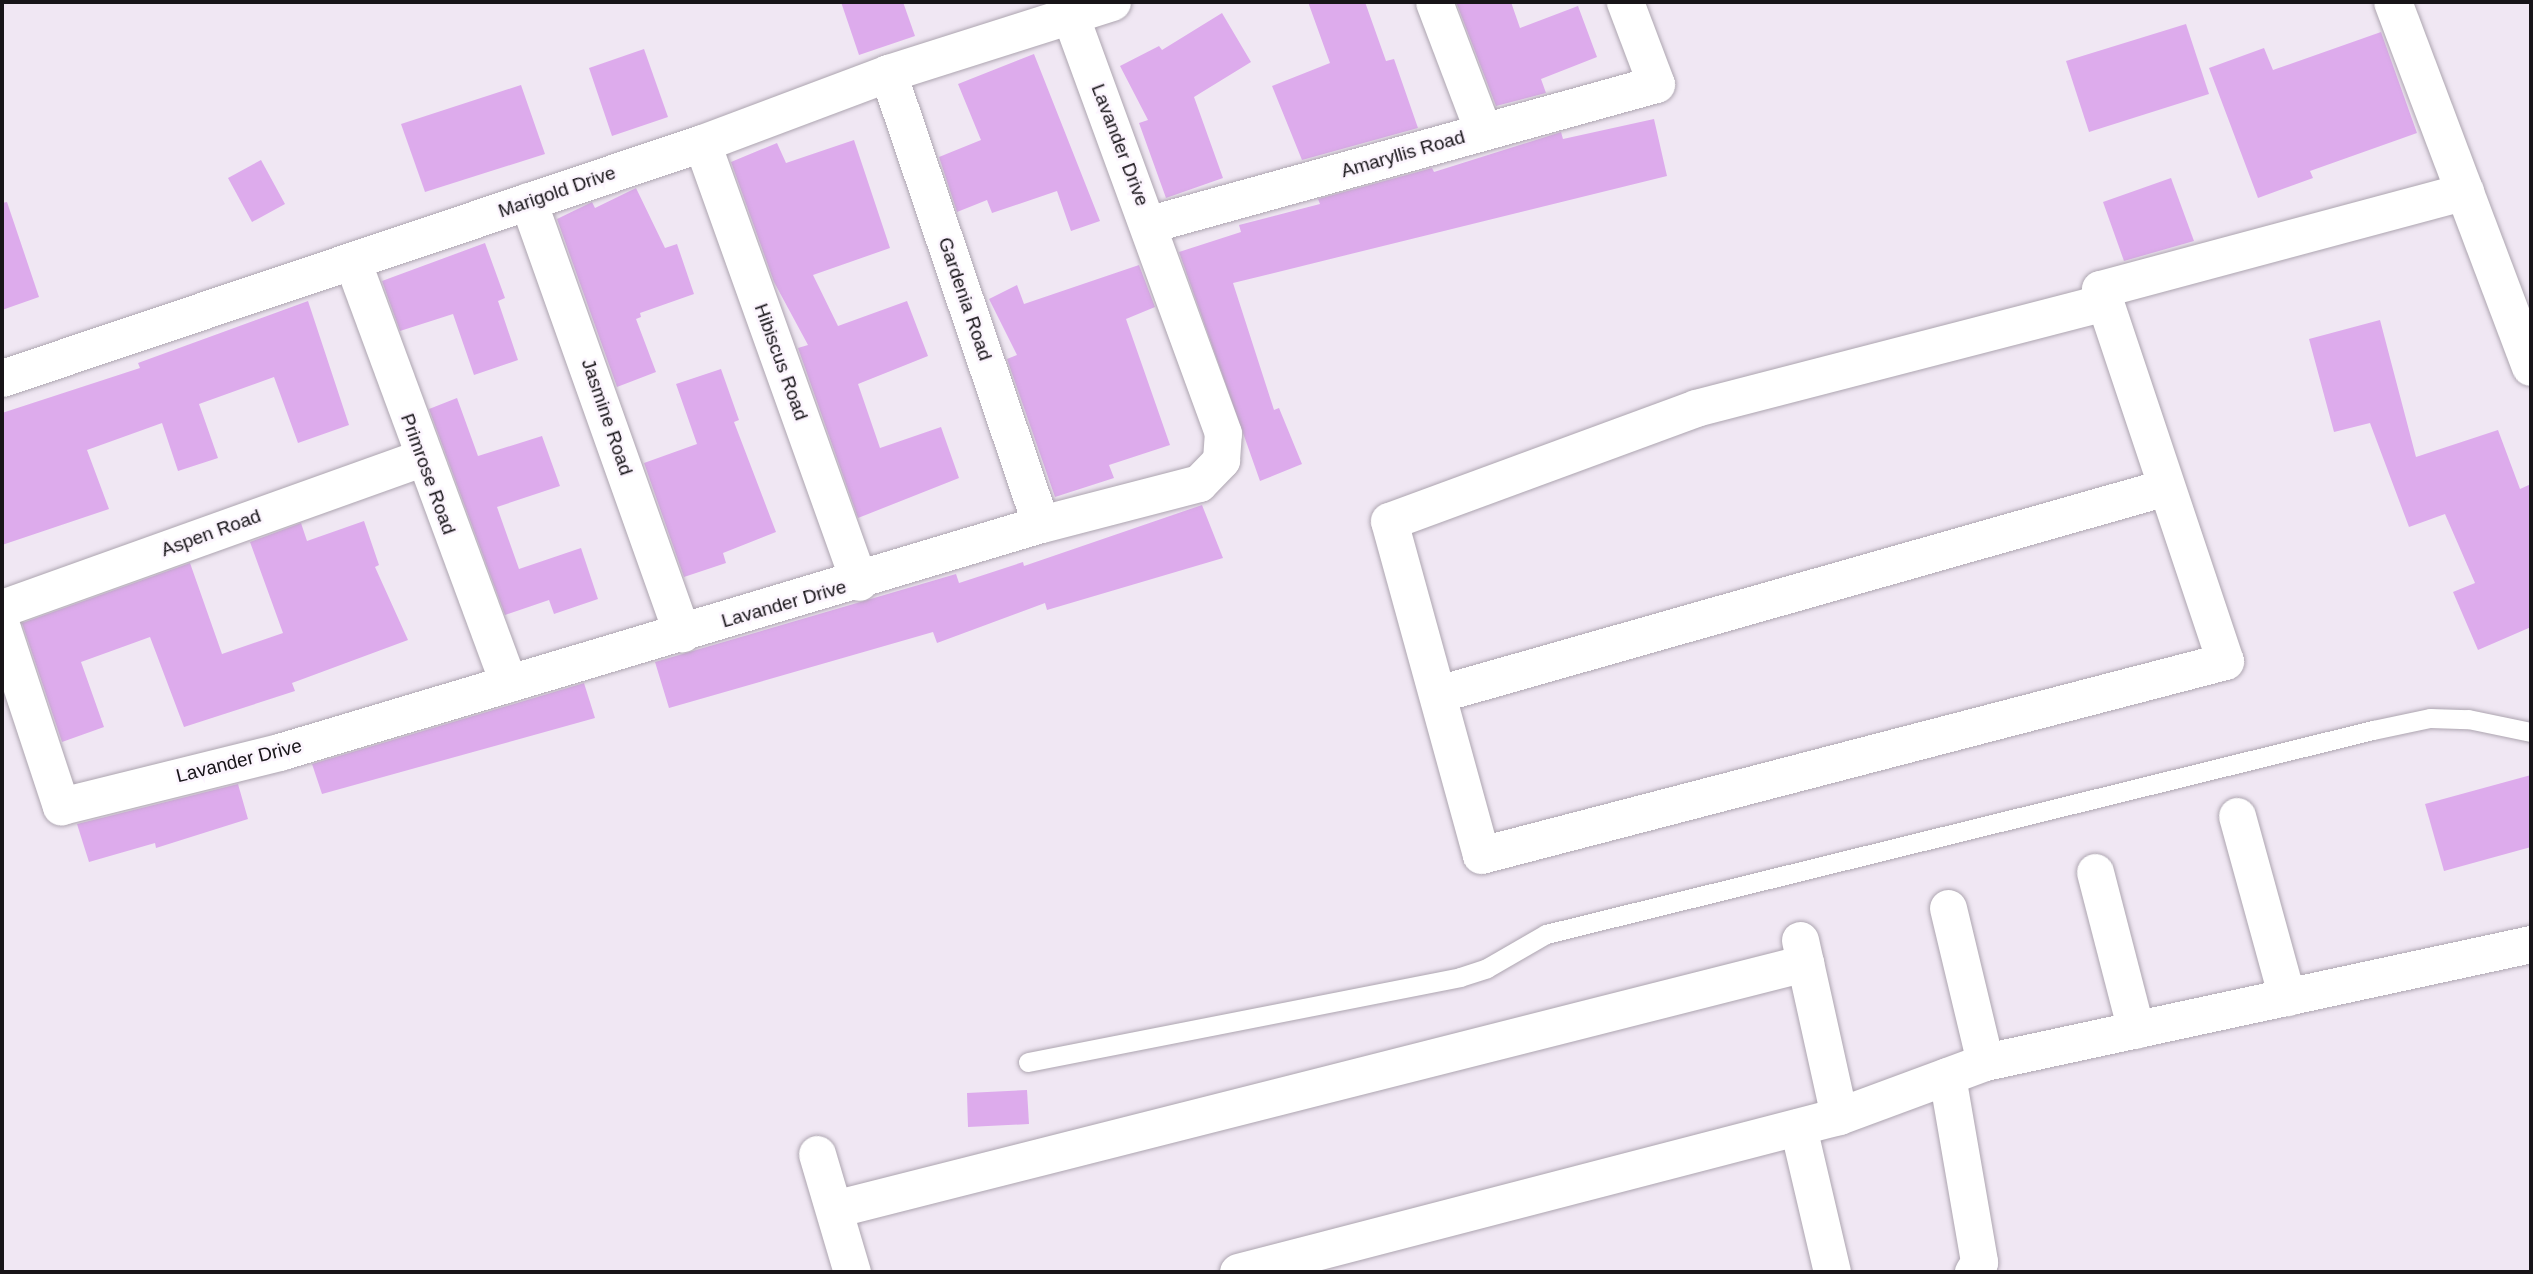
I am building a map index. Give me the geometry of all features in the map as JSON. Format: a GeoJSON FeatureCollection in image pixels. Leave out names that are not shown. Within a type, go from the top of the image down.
{"type":"FeatureCollection","features":[{"type":"Feature","properties":{"kind":"street","name":"Marigold Drive"},"geometry":{"type":"LineString","coordinates":[[2,378],[353,263],[702,143],[888,73],[1112,2]]}},
{"type":"Feature","properties":{"kind":"street"},"geometry":{"type":"LineString","coordinates":[[1434,2],[1483,131]]}},
{"type":"Feature","properties":{"kind":"street","name":"Amaryllis Road"},"geometry":{"type":"LineString","coordinates":[[1150,224],[1656,84],[1625,2]]}},
{"type":"Feature","properties":{"kind":"street"},"geometry":{"type":"LineString","coordinates":[[2393,2],[2531,367]]}},
{"type":"Feature","properties":{"kind":"street","name":"Lavander Drive"},"geometry":{"type":"LineString","coordinates":[[2,628],[61,806],[279,752],[859,582],[1041,524],[1199,484],[1221,460],[1223,433],[1150,224],[1070,15]]}},
{"type":"Feature","properties":{"kind":"street","name":"Gardenia Road"},"geometry":{"type":"LineString","coordinates":[[888,73],[1041,524]]}},
{"type":"Feature","properties":{"kind":"street","name":"Hibiscus Road"},"geometry":{"type":"LineString","coordinates":[[702,143],[859,582]]}},
{"type":"Feature","properties":{"kind":"street"},"geometry":{"type":"LineString","coordinates":[[2105,302],[1696,408],[1389,521],[1481,855],[2225,661],[2105,302],[2100,289],[2465,191]]}},
{"type":"Feature","properties":{"kind":"street","name":"Jasmine Road"},"geometry":{"type":"LineString","coordinates":[[528,201],[682,633]]}},
{"type":"Feature","properties":{"kind":"street","name":"Primrose Road"},"geometry":{"type":"LineString","coordinates":[[353,263],[421,458],[508,683]]}},
{"type":"Feature","properties":{"kind":"street","name":"Aspen Road"},"geometry":{"type":"LineString","coordinates":[[2,608],[421,458]]}},
{"type":"Feature","properties":{"kind":"street"},"geometry":{"type":"LineString","coordinates":[[1438,694],[2166,487]]}},
{"type":"Feature","properties":{"kind":"street"},"geometry":{"type":"LineString","coordinates":[[2237,816],[2287,997]]}},
{"type":"Feature","properties":{"kind":"street"},"geometry":{"type":"LineString","coordinates":[[2095,872],[2136,1030]]}},
{"type":"Feature","properties":{"kind":"street"},"geometry":{"type":"LineString","coordinates":[[1948,908],[1985,1062]]}},
{"type":"Feature","properties":{"kind":"street"},"geometry":{"type":"LineString","coordinates":[[1238,1272],[1278,1267],[1839,1116],[1985,1062],[2531,944]]}},
{"type":"Feature","properties":{"kind":"street"},"geometry":{"type":"LineString","coordinates":[[834,1209],[1802,952],[1839,1116]]}},
{"type":"Feature","properties":{"kind":"street"},"geometry":{"type":"LineString","coordinates":[[1947,1076],[1979,1262],[1973,1272]]}},
{"type":"Feature","properties":{"kind":"street"},"geometry":{"type":"LineString","coordinates":[[1798,1126],[1832,1272]]}},
{"type":"Feature","properties":{"kind":"street"},"geometry":{"type":"LineString","coordinates":[[817,1154],[852,1272]]}},
{"type":"Feature","properties":{"kind":"lane"},"geometry":{"type":"LineString","coordinates":[[1028,1062],[1460,977],[1487,968],[1546,934],[2373,730],[2430,718],[2468,719],[2531,732]]}},
{"type":"Feature","properties":{"kind":"building"},"geometry":{"type":"Polygon","coordinates":[[[841,2],[903,2],[915,36],[859,55],[841,2]]]}},
{"type":"Feature","properties":{"kind":"building"},"geometry":{"type":"Polygon","coordinates":[[[1308,2],[1365,2],[1386,61],[1394,59],[1418,128],[1302,160],[1272,86],[1330,63],[1308,2]]]}},
{"type":"Feature","properties":{"kind":"building"},"geometry":{"type":"Polygon","coordinates":[[[1456,2],[1511,2],[1520,28],[1578,6],[1597,57],[1541,79],[1546,93],[1496,106],[1456,2]]]}},
{"type":"Feature","properties":{"kind":"building"},"geometry":{"type":"Polygon","coordinates":[[[1222,13],[1251,62],[1194,97],[1223,178],[1166,198],[1139,123],[1148,120],[1120,66],[1159,46],[1162,50],[1222,13]]]}},
{"type":"Feature","properties":{"kind":"building"},"geometry":{"type":"Polygon","coordinates":[[[2186,24],[2209,94],[2089,132],[2066,61],[2186,24]]]}},
{"type":"Feature","properties":{"kind":"building"},"geometry":{"type":"Polygon","coordinates":[[[2381,32],[2417,133],[2310,171],[2313,178],[2258,198],[2209,68],[2264,48],[2273,70],[2381,32]]]}},
{"type":"Feature","properties":{"kind":"building"},"geometry":{"type":"Polygon","coordinates":[[[644,49],[668,117],[612,136],[589,68],[644,49]]]}},
{"type":"Feature","properties":{"kind":"building"},"geometry":{"type":"Polygon","coordinates":[[[1034,54],[1100,221],[1071,231],[1057,191],[992,213],[987,200],[957,212],[939,157],[981,140],[958,84],[1034,54]]]}},
{"type":"Feature","properties":{"kind":"building"},"geometry":{"type":"Polygon","coordinates":[[[521,85],[545,154],[425,192],[401,124],[521,85]]]}},
{"type":"Feature","properties":{"kind":"building"},"geometry":{"type":"Polygon","coordinates":[[[1654,119],[1667,176],[1233,283],[1274,410],[1279,408],[1302,464],[1260,481],[1179,252],[1241,232],[1239,225],[1320,204],[1318,199],[1432,168],[1434,172],[1561,132],[1563,139],[1654,119]]]}},
{"type":"Feature","properties":{"kind":"building"},"geometry":{"type":"Polygon","coordinates":[[[854,140],[890,248],[813,275],[838,326],[907,301],[928,356],[858,384],[880,448],[941,427],[959,478],[858,518],[798,348],[808,345],[774,282],[731,162],[777,143],[786,163],[854,140]]]}},
{"type":"Feature","properties":{"kind":"building"},"geometry":{"type":"Polygon","coordinates":[[[261,160],[285,204],[252,222],[228,178],[261,160]]]}},
{"type":"Feature","properties":{"kind":"building"},"geometry":{"type":"Polygon","coordinates":[[[2171,178],[2194,241],[2124,261],[2103,202],[2171,178]]]}},
{"type":"Feature","properties":{"kind":"building"},"geometry":{"type":"Polygon","coordinates":[[[636,188],[665,248],[677,244],[694,294],[640,313],[641,317],[636,319],[656,372],[617,387],[557,219],[592,202],[595,208],[636,188]]]}},
{"type":"Feature","properties":{"kind":"building"},"geometry":{"type":"Polygon","coordinates":[[[7,202],[39,297],[2,310],[2,203],[7,202]]]}},
{"type":"Feature","properties":{"kind":"building"},"geometry":{"type":"Polygon","coordinates":[[[485,243],[505,298],[498,301],[518,360],[474,375],[453,314],[400,331],[382,281],[485,243]]]}},
{"type":"Feature","properties":{"kind":"building"},"geometry":{"type":"Polygon","coordinates":[[[1139,265],[1155,307],[1126,319],[1170,445],[1109,465],[1114,478],[1055,497],[1007,359],[1017,355],[989,299],[1017,285],[1024,304],[1139,265]]]}},
{"type":"Feature","properties":{"kind":"building"},"geometry":{"type":"Polygon","coordinates":[[[308,301],[349,425],[298,443],[274,377],[199,404],[218,458],[178,471],[162,423],[87,450],[109,509],[2,545],[2,413],[140,368],[138,363],[308,301]]]}},
{"type":"Feature","properties":{"kind":"building"},"geometry":{"type":"Polygon","coordinates":[[[2380,320],[2416,457],[2498,430],[2520,489],[2531,484],[2531,627],[2478,650],[2453,592],[2475,583],[2445,514],[2409,527],[2370,423],[2334,432],[2309,339],[2380,320]]]}},
{"type":"Feature","properties":{"kind":"building"},"geometry":{"type":"Polygon","coordinates":[[[721,369],[739,420],[734,422],[776,532],[723,553],[726,563],[684,577],[644,463],[697,444],[676,384],[721,369]]]}},
{"type":"Feature","properties":{"kind":"building"},"geometry":{"type":"Polygon","coordinates":[[[457,398],[478,456],[542,436],[560,486],[497,507],[519,569],[581,548],[598,599],[554,614],[549,600],[505,615],[429,409],[457,398]]]}},
{"type":"Feature","properties":{"kind":"building"},"geometry":{"type":"Polygon","coordinates":[[[1202,505],[1223,558],[1047,610],[1045,603],[937,643],[933,632],[669,708],[655,662],[956,574],[959,583],[1023,562],[1024,566],[1202,505]]]}},
{"type":"Feature","properties":{"kind":"building"},"geometry":{"type":"Polygon","coordinates":[[[364,521],[379,565],[375,567],[408,640],[292,683],[295,691],[184,727],[150,637],[81,662],[104,727],[62,742],[22,623],[190,563],[222,654],[283,633],[250,542],[301,523],[307,541],[364,521]]]}},
{"type":"Feature","properties":{"kind":"building"},"geometry":{"type":"Polygon","coordinates":[[[584,683],[595,718],[322,794],[312,764],[584,683]]]}},
{"type":"Feature","properties":{"kind":"building"},"geometry":{"type":"Polygon","coordinates":[[[2531,775],[2531,847],[2444,871],[2425,804],[2531,775]]]}},
{"type":"Feature","properties":{"kind":"building"},"geometry":{"type":"Polygon","coordinates":[[[238,784],[248,819],[156,848],[155,843],[89,862],[77,824],[238,784]]]}},
{"type":"Feature","properties":{"kind":"building"},"geometry":{"type":"Polygon","coordinates":[[[1027,1090],[1029,1124],[968,1127],[967,1093],[1027,1090]]]}}]}
